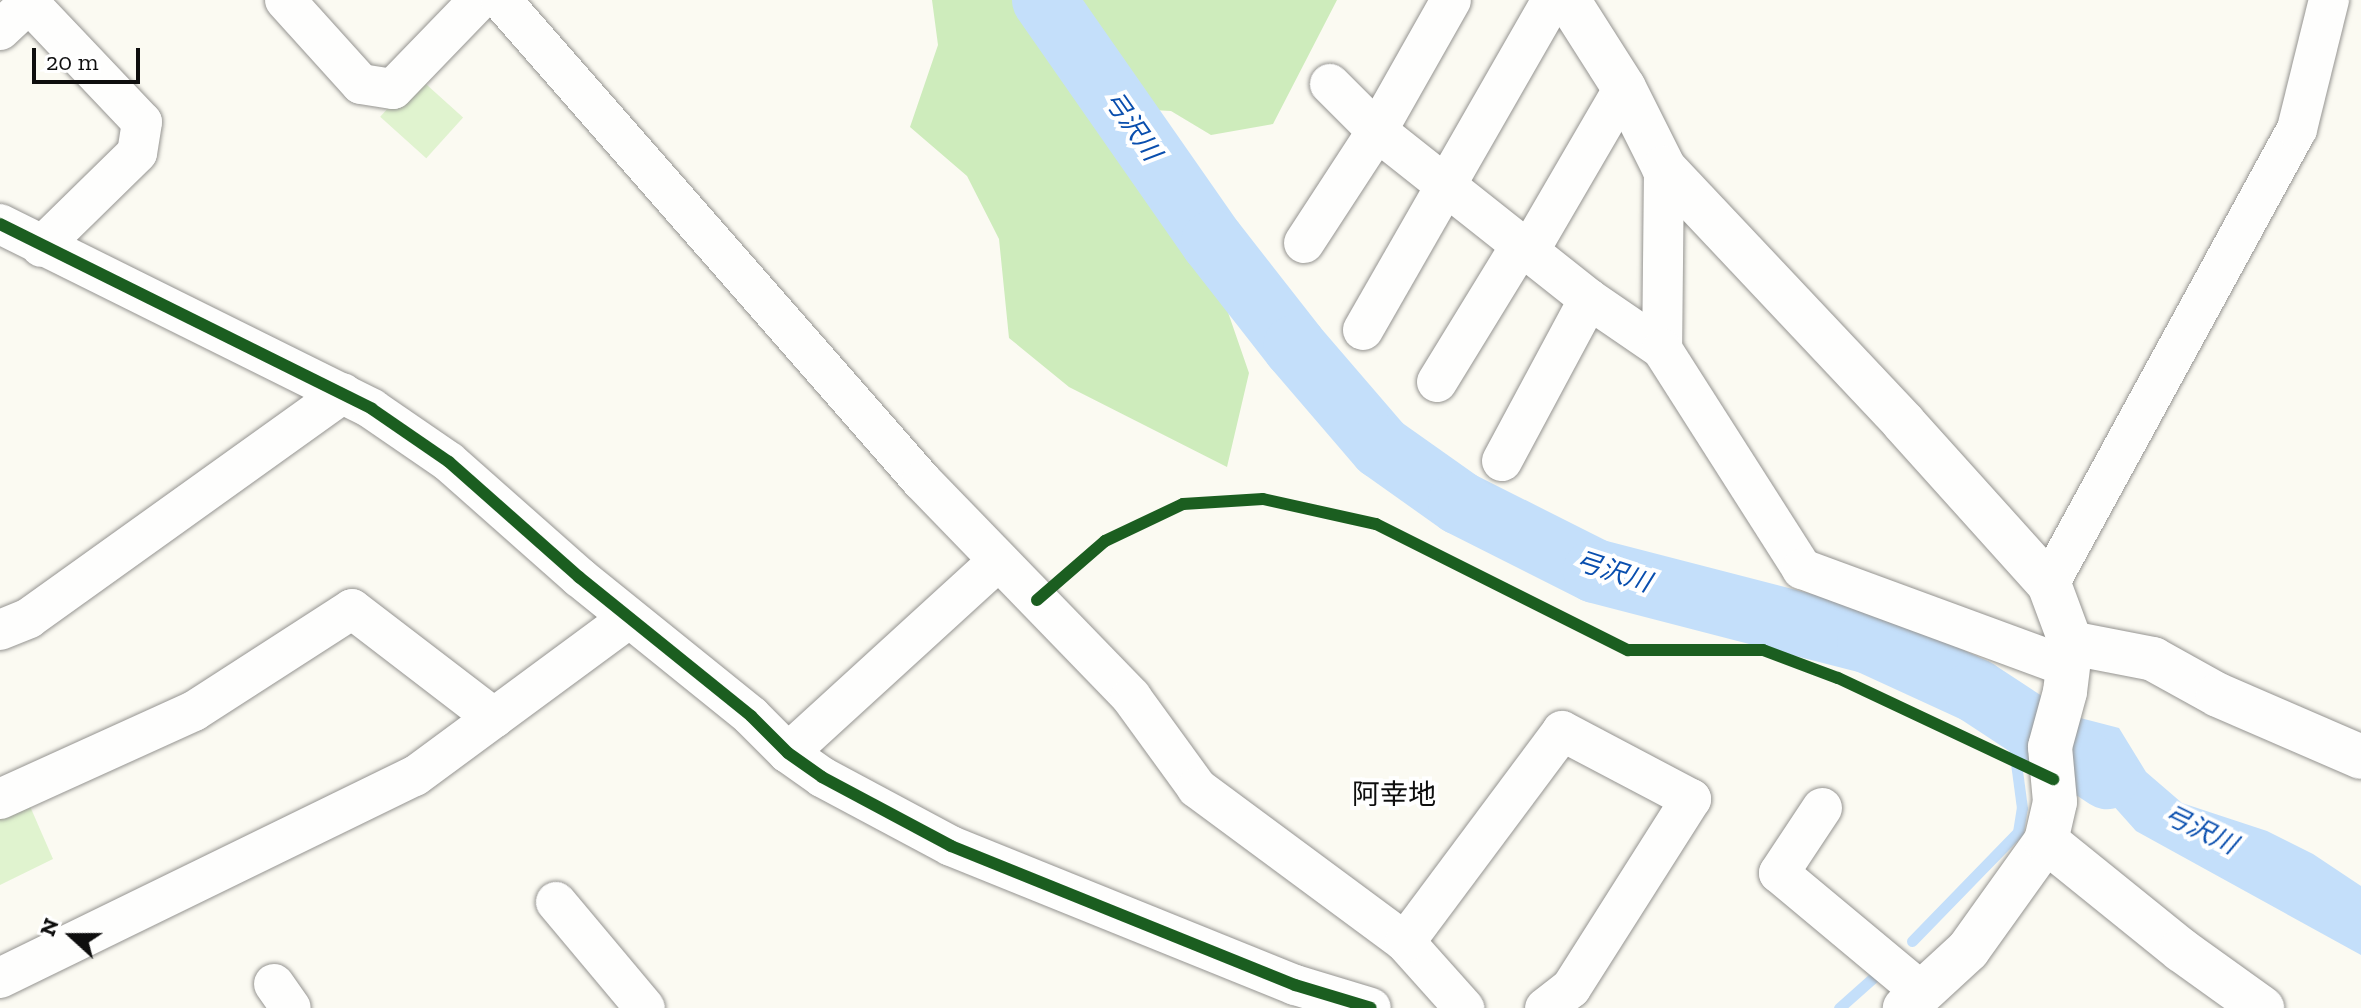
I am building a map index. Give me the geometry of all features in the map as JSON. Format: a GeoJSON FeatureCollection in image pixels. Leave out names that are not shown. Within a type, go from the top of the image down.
{"type":"FeatureCollection","features":[{"type":"Feature","properties":{"kind":"street"},"geometry":{"type":"LineString","coordinates":[[285,0],[361,84],[393,89],[479,0]]}},
{"type":"Feature","properties":{"kind":"street"},"geometry":{"type":"LineString","coordinates":[[501,0],[922,481],[1131,697],[1197,788],[1405,942],[1464,1008]]}},
{"type":"Feature","properties":{"kind":"street"},"geometry":{"type":"LineString","coordinates":[[1304,243],[1377,131],[1451,0]]}},
{"type":"Feature","properties":{"kind":"street"},"geometry":{"type":"LineString","coordinates":[[1363,330],[1552,0]]}},
{"type":"Feature","properties":{"kind":"street"},"geometry":{"type":"LineString","coordinates":[[1568,0],[1624,88],[1664,168],[1903,422],[2049,584],[2068,667],[2050,747],[2055,802],[2046,841],[1968,950],[1914,1000],[1779,873],[1822,808]]}},
{"type":"Feature","properties":{"kind":"street"},"geometry":{"type":"LineString","coordinates":[[2049,584],[2297,129],[2329,0]]}},
{"type":"Feature","properties":{"kind":"street"},"geometry":{"type":"LineString","coordinates":[[0,30],[29,3],[142,122],[137,153],[41,247]]}},
{"type":"Feature","properties":{"kind":"street"},"geometry":{"type":"LineString","coordinates":[[1330,84],[1377,131],[1589,299],[1662,349],[1802,569],[2068,667],[2153,659],[2218,695],[2361,757]]}},
{"type":"Feature","properties":{"kind":"street"},"geometry":{"type":"LineString","coordinates":[[1437,382],[1624,88]]}},
{"type":"Feature","properties":{"kind":"street"},"geometry":{"type":"LineString","coordinates":[[1662,349],[1664,168]]}},
{"type":"Feature","properties":{"kind":"street"},"geometry":{"type":"LineString","coordinates":[[0,224],[41,247],[343,393],[449,462],[629,618],[751,716],[788,753],[822,777],[951,846],[1295,985],[1371,1008]]}},
{"type":"Feature","properties":{"kind":"street"},"geometry":{"type":"LineString","coordinates":[[1502,461],[1589,299]]}},
{"type":"Feature","properties":{"kind":"street"},"geometry":{"type":"LineString","coordinates":[[0,630],[29,618],[343,393]]}},
{"type":"Feature","properties":{"kind":"street"},"geometry":{"type":"LineString","coordinates":[[788,753],[998,561]]}},
{"type":"Feature","properties":{"kind":"street"},"geometry":{"type":"LineString","coordinates":[[0,799],[194,711],[352,609],[494,718]]}},
{"type":"Feature","properties":{"kind":"street"},"geometry":{"type":"LineString","coordinates":[[0,978],[415,776],[629,618]]}},
{"type":"Feature","properties":{"kind":"street"},"geometry":{"type":"LineString","coordinates":[[1405,942],[1562,731],[1691,799],[1571,988],[1545,1008]]}},
{"type":"Feature","properties":{"kind":"street"},"geometry":{"type":"LineString","coordinates":[[2046,841],[2181,950],[2262,1008]]}},
{"type":"Feature","properties":{"kind":"street"},"geometry":{"type":"LineString","coordinates":[[556,902],[645,1008]]}},
{"type":"Feature","properties":{"kind":"green space"},"geometry":{"type":"Polygon","coordinates":[[[932,0],[1337,0],[1273,124],[1211,135],[1171,111],[1081,106],[1194,214],[1249,373],[1227,467],[1069,387],[1009,338],[999,239],[967,176],[910,127],[938,45],[932,0]]]}},
{"type":"Feature","properties":{"kind":"green space"},"geometry":{"type":"Polygon","coordinates":[[[417,76],[463,117],[426,158],[380,117],[417,76]]]}},
{"type":"Feature","properties":{"kind":"green space"},"geometry":{"type":"Polygon","coordinates":[[[22,788],[53,859],[0,885],[0,799],[22,788]]]}},
{"type":"Feature","properties":{"kind":"water"},"geometry":{"type":"Polygon","coordinates":[[[2065,714],[2119,728],[2146,772],[2182,803],[2267,831],[2313,854],[2361,886],[2361,955],[2136,831],[2061,747],[2065,714]]]}},
{"type":"Feature","properties":{"kind":"waterway","name":"弓沢川"},"geometry":{"type":"LineString","coordinates":[[1044,0],[1213,242],[1295,347],[1381,447],[1460,503],[1595,571],[1869,642],[1976,691],[2107,777]]}},
{"type":"Feature","properties":{"kind":"waterway"},"geometry":{"type":"LineString","coordinates":[[1912,941],[2018,832],[2022,808],[2012,733],[2019,719]]}},
{"type":"Feature","properties":{"kind":"waterway"},"geometry":{"type":"LineString","coordinates":[[1839,1008],[1882,970]]}},
{"type":"Feature","properties":{"kind":"cycle path"},"geometry":{"type":"LineString","coordinates":[[0,224],[372,409],[449,462],[579,577],[751,716],[788,753],[822,777],[951,846],[1295,985],[1371,1008]]}},
{"type":"Feature","properties":{"kind":"cycle path"},"geometry":{"type":"LineString","coordinates":[[1037,600],[1105,541],[1183,504],[1263,499],[1376,524],[1628,650],[1763,650],[1838,678],[2053,779]]}},
{"type":"Feature","properties":{"kind":"district","name":"阿幸地"},"geometry":{"type":"Point","coordinates":[1394,795]}}]}
